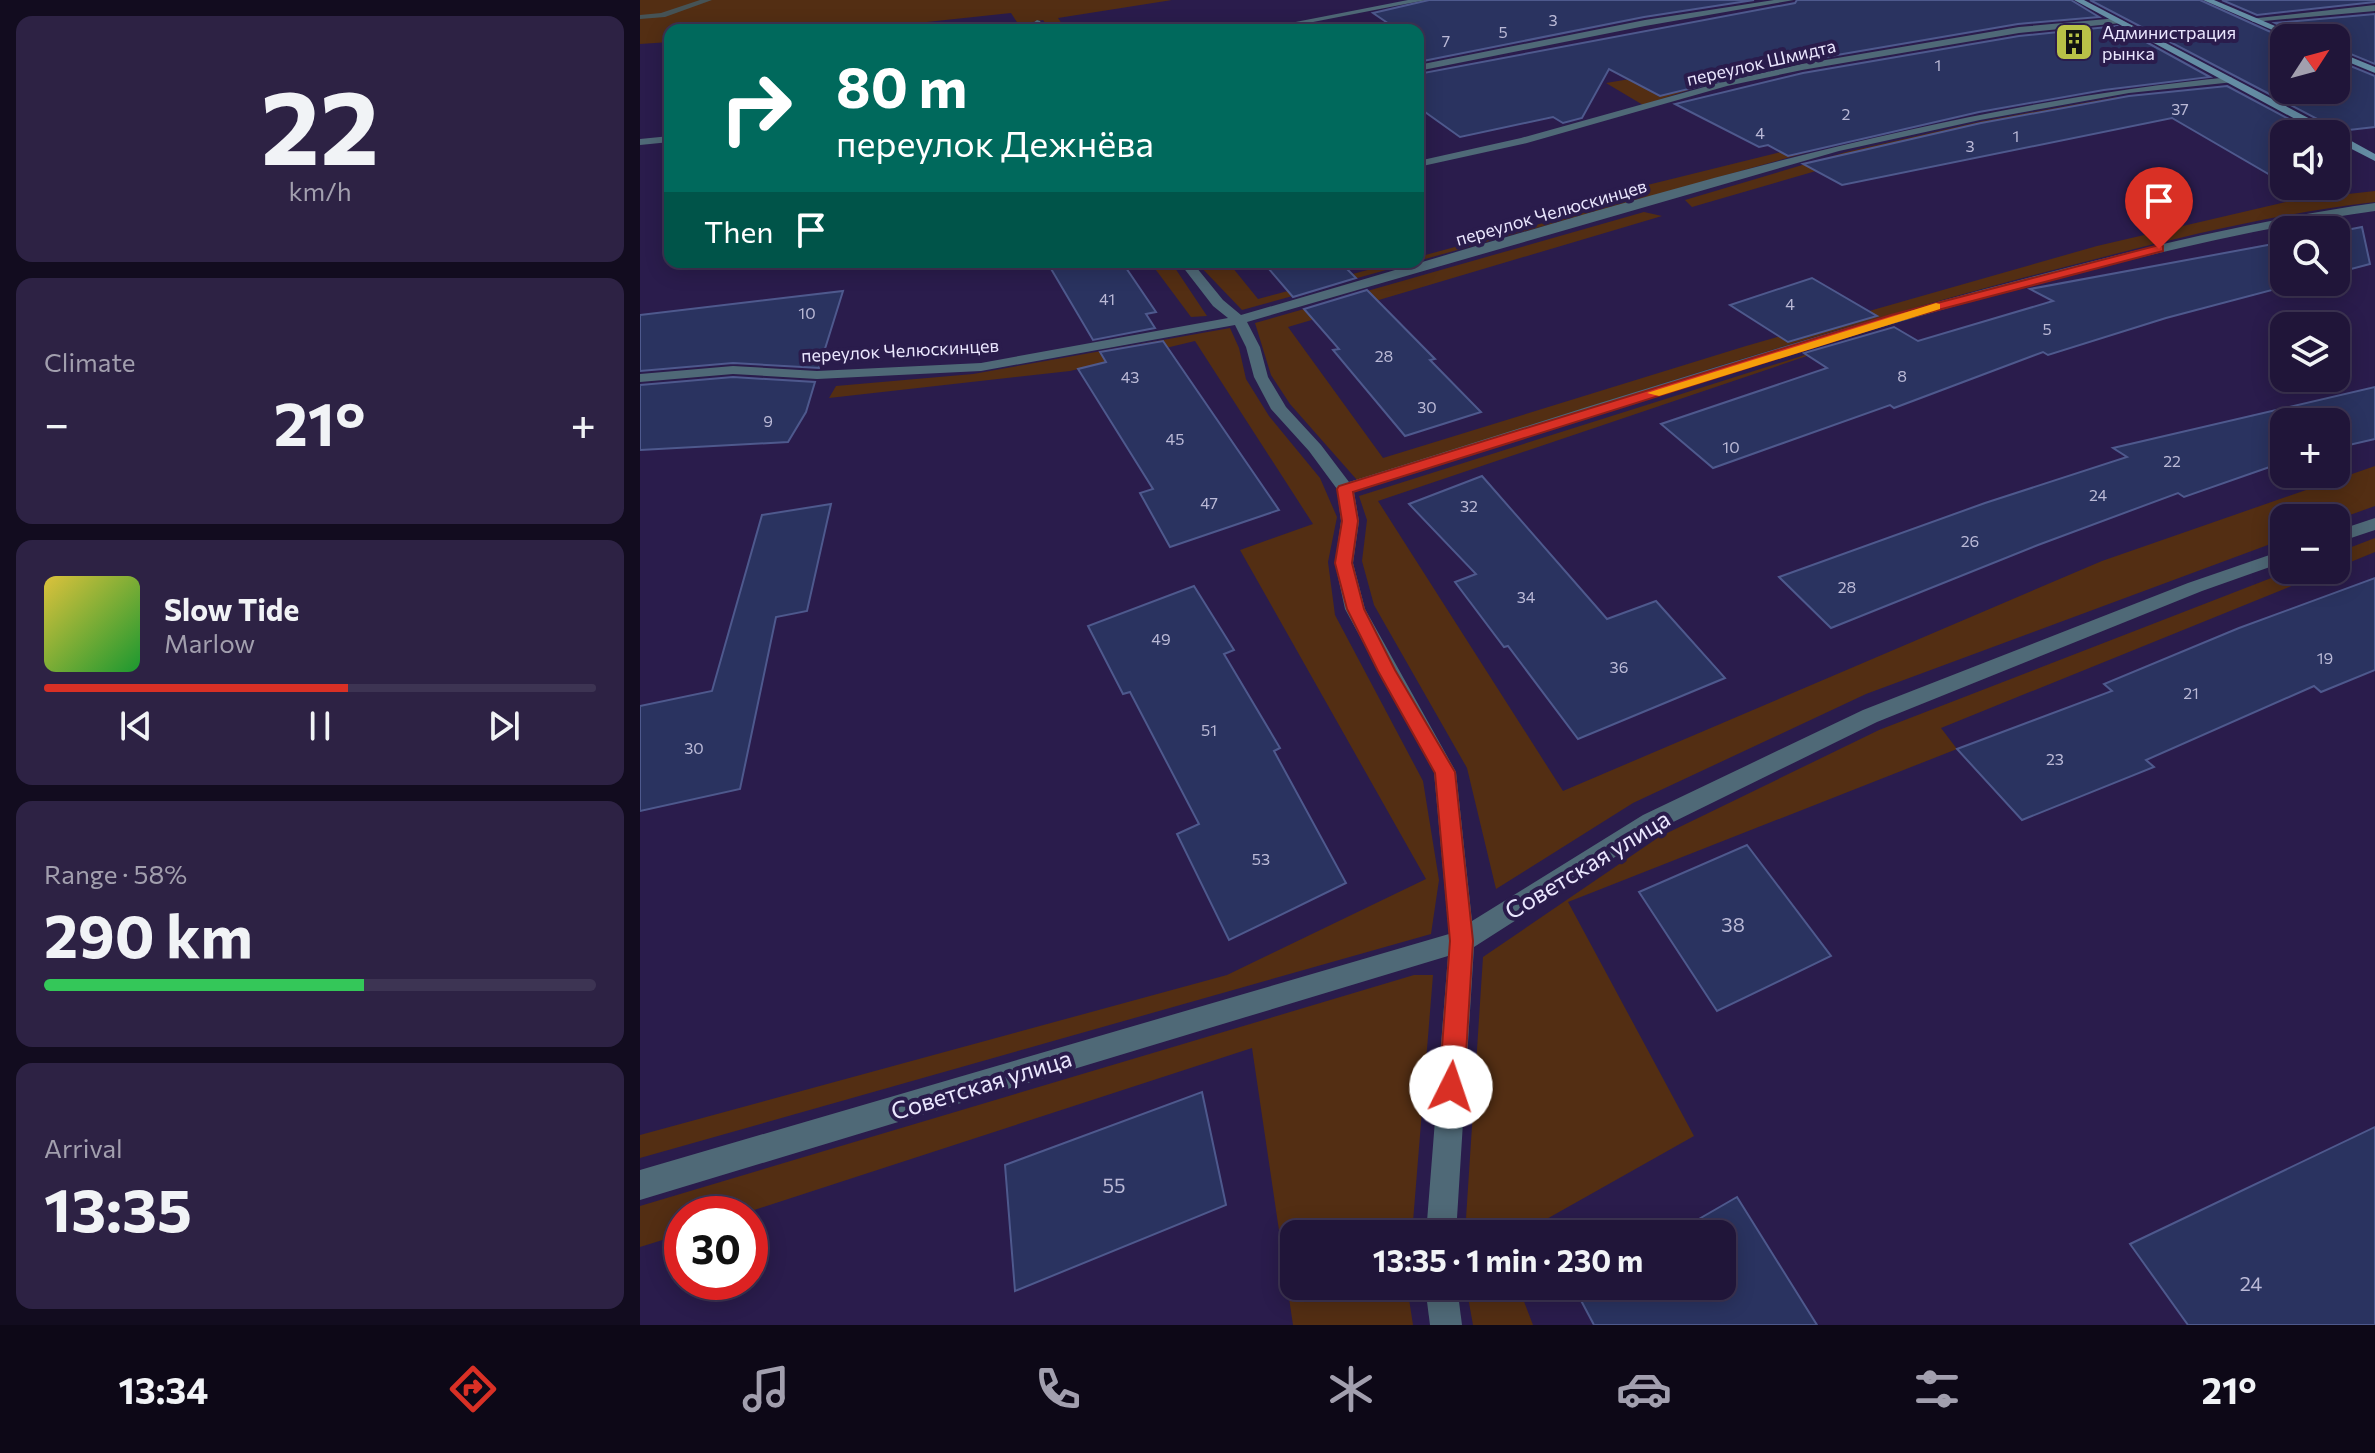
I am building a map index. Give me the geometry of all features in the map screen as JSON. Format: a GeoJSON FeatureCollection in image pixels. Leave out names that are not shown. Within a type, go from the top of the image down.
{"type":"FeatureCollection","features":[{"type":"Feature","properties":{"kind":"main road"},"geometry":{"type":"LineString","coordinates":[[2078,0],[2305,120]]}},
{"type":"Feature","properties":{"kind":"main road"},"geometry":{"type":"LineString","coordinates":[[2207,0],[2270,26]]}},
{"type":"Feature","properties":{"kind":"main road"},"geometry":{"type":"LineString","coordinates":[[2350,60],[2375,70]]}},
{"type":"Feature","properties":{"kind":"main road"},"geometry":{"type":"LineString","coordinates":[[2350,145],[2375,158]]}},
{"type":"Feature","properties":{"kind":"street"},"geometry":{"type":"LineString","coordinates":[[1291,24],[1422,0]]}},
{"type":"Feature","properties":{"kind":"street"},"geometry":{"type":"LineString","coordinates":[[1424,67],[1645,23],[1790,0]]}},
{"type":"Feature","properties":{"kind":"street"},"geometry":{"type":"LineString","coordinates":[[2253,19],[2375,8]]}},
{"type":"Feature","properties":{"kind":"street","name":"переулок Шмидта"},"geometry":{"type":"LineString","coordinates":[[1424,163],[1523,141],[1725,84],[1802,67],[2003,32],[2118,21]]}},
{"type":"Feature","properties":{"kind":"street","name":"переулок Челюскинцев"},"geometry":{"type":"LineString","coordinates":[[1424,267],[1837,148],[1980,117],[2114,93],[2231,80]]}},
{"type":"Feature","properties":{"kind":"street"},"geometry":{"type":"LineString","coordinates":[[640,142],[664,140]]}},
{"type":"Feature","properties":{"kind":"street"},"geometry":{"type":"LineString","coordinates":[[1345,489],[1896,317],[2128,256],[2311,215],[2375,207]]}},
{"type":"Feature","properties":{"kind":"street"},"geometry":{"type":"LineString","coordinates":[[1190,268],[1218,303],[1239,320],[1253,347],[1261,377],[1279,409],[1315,448],[1345,489],[1350,521],[1344,563],[1355,609],[1445,772],[1462,941],[1442,1220]]}},
{"type":"Feature","properties":{"kind":"street","name":"переулок Челюскинцев"},"geometry":{"type":"LineString","coordinates":[[640,378],[733,370],[817,375],[981,367],[1239,320],[1420,268]]}},
{"type":"Feature","properties":{"kind":"street"},"geometry":{"type":"LineString","coordinates":[[2350,532],[2375,524]]}},
{"type":"Feature","properties":{"kind":"street","name":"Советская улица"},"geometry":{"type":"LineString","coordinates":[[640,1185],[1462,941],[1651,822],[1870,716],[2195,587],[2270,561]]}},
{"type":"Feature","properties":{"kind":"street"},"geometry":{"type":"LineString","coordinates":[[1443,1300],[1446,1325]]}},
{"type":"Feature","properties":{"kind":"shaded area"},"geometry":{"type":"Polygon","coordinates":[[[640,0],[1172,0],[1058,18],[1062,24],[1046,24],[1043,20],[1018,24],[1011,13],[908,24],[664,24],[664,42],[640,44],[640,0]]]}},
{"type":"Feature","properties":{"kind":"shaded area"},"geometry":{"type":"Polygon","coordinates":[[[1815,60],[1707,84],[1643,105],[1606,83],[1672,72],[1696,80],[1815,60]]]}},
{"type":"Feature","properties":{"kind":"shaded area"},"geometry":{"type":"Polygon","coordinates":[[[2117,97],[2121,99],[1809,167],[1816,171],[1692,207],[1685,200],[1846,152],[1983,121],[2117,97]]]}},
{"type":"Feature","properties":{"kind":"shaded area"},"geometry":{"type":"Polygon","coordinates":[[[1967,114],[1830,146],[1424,259],[1424,255],[1625,201],[1615,193],[1834,139],[1967,114]]]}},
{"type":"Feature","properties":{"kind":"shaded area"},"geometry":{"type":"Polygon","coordinates":[[[2375,191],[2375,202],[2270,216],[2270,219],[2197,234],[1938,301],[1357,480],[1290,404],[1271,375],[1255,323],[1644,212],[1662,216],[1288,327],[1383,458],[1746,346],[2097,246],[2294,200],[2350,200],[2350,194],[2375,191]]]}},
{"type":"Feature","properties":{"kind":"shaded area"},"geometry":{"type":"Polygon","coordinates":[[[1154,268],[1175,268],[1207,316],[1191,317],[1154,268]]]}},
{"type":"Feature","properties":{"kind":"shaded area"},"geometry":{"type":"Polygon","coordinates":[[[1202,268],[1233,268],[1258,299],[1375,268],[1393,268],[1242,310],[1202,268]]]}},
{"type":"Feature","properties":{"kind":"shaded area"},"geometry":{"type":"Polygon","coordinates":[[[1230,328],[1239,348],[1246,379],[1269,416],[1320,478],[1337,517],[1328,562],[1335,615],[1423,781],[1439,880],[1431,934],[640,1158],[640,1135],[1227,975],[1426,879],[1240,550],[1313,524],[1195,341],[1070,371],[829,398],[836,386],[973,374],[1230,328]]]}},
{"type":"Feature","properties":{"kind":"shaded area"},"geometry":{"type":"Polygon","coordinates":[[[1890,328],[1378,501],[1563,791],[2102,561],[2312,488],[2350,488],[2350,475],[2375,466],[2375,506],[2350,515],[2350,504],[2270,504],[2270,544],[1866,694],[1633,803],[1496,889],[1467,768],[1374,605],[1362,561],[1367,520],[1359,496],[1890,328]]]}},
{"type":"Feature","properties":{"kind":"shaded area"},"geometry":{"type":"Polygon","coordinates":[[[2375,538],[2375,552],[2350,562],[2350,548],[2375,538]]]}},
{"type":"Feature","properties":{"kind":"shaded area"},"geometry":{"type":"Polygon","coordinates":[[[2270,579],[2270,584],[2296,584],[1941,728],[1957,749],[1568,902],[1694,1136],[1545,1220],[1466,1220],[1483,957],[1659,837],[1879,730],[2270,579]]]}},
{"type":"Feature","properties":{"kind":"shaded area"},"geometry":{"type":"Polygon","coordinates":[[[1414,975],[1433,975],[1413,1220],[1280,1220],[1280,1237],[1252,1048],[768,1206],[768,1196],[674,1196],[1414,975]]]}},
{"type":"Feature","properties":{"kind":"shaded area"},"geometry":{"type":"Polygon","coordinates":[[[664,1199],[664,1240],[640,1247],[640,1206],[664,1199]]]}},
{"type":"Feature","properties":{"kind":"shaded area"},"geometry":{"type":"Polygon","coordinates":[[[1289,1300],[1409,1300],[1413,1325],[1293,1325],[1289,1300]]]}},
{"type":"Feature","properties":{"kind":"shaded area"},"geometry":{"type":"Polygon","coordinates":[[[1469,1300],[1523,1300],[1533,1325],[1473,1325],[1469,1300]]]}},
{"type":"Feature","properties":{"kind":"building"},"geometry":{"type":"Polygon","coordinates":[[[1429,0],[1754,0],[1644,17],[1424,61],[1424,24],[1389,24],[1373,13],[1429,0]]]}},
{"type":"Feature","properties":{"kind":"building"},"geometry":{"type":"Polygon","coordinates":[[[1797,0],[2071,0],[2099,17],[2018,24],[1802,61],[1660,96],[1609,69],[1582,118],[1563,123],[1553,117],[1460,137],[1424,111],[1424,73],[1795,3],[1797,0]]]}},
{"type":"Feature","properties":{"kind":"building"},"geometry":{"type":"Polygon","coordinates":[[[2090,0],[2200,0],[2270,32],[2270,94],[2090,0]]]}},
{"type":"Feature","properties":{"kind":"building"},"geometry":{"type":"Polygon","coordinates":[[[2222,0],[2375,0],[2375,2],[2257,15],[2222,0]]]}},
{"type":"Feature","properties":{"kind":"building"},"geometry":{"type":"Polygon","coordinates":[[[2375,14],[2375,64],[2350,54],[2350,24],[2275,23],[2375,14]]]}},
{"type":"Feature","properties":{"kind":"building"},"geometry":{"type":"Polygon","coordinates":[[[2117,26],[2210,77],[2104,90],[1979,112],[1788,156],[1768,145],[1759,147],[1675,104],[1803,73],[2019,36],[2117,26]]]}},
{"type":"Feature","properties":{"kind":"building"},"geometry":{"type":"Polygon","coordinates":[[[2350,66],[2375,76],[2375,127],[2350,130],[2350,120],[2319,120],[2288,104],[2350,104],[2350,66]]]}},
{"type":"Feature","properties":{"kind":"building"},"geometry":{"type":"Polygon","coordinates":[[[2227,86],[2291,120],[2270,120],[2270,175],[2172,118],[1842,185],[1803,164],[1981,123],[2129,96],[2227,86]]]}},
{"type":"Feature","properties":{"kind":"building"},"geometry":{"type":"Polygon","coordinates":[[[2362,227],[2370,264],[2350,269],[2350,229],[2362,227]]]}},
{"type":"Feature","properties":{"kind":"building"},"geometry":{"type":"Polygon","coordinates":[[[2270,245],[2270,290],[2166,318],[2048,355],[2043,352],[1894,408],[1890,405],[1713,468],[1661,424],[1827,368],[1804,353],[1894,327],[1918,341],[2053,301],[2030,289],[2270,245]]]}},
{"type":"Feature","properties":{"kind":"building"},"geometry":{"type":"Polygon","coordinates":[[[1051,268],[1126,268],[1156,312],[1146,314],[1155,328],[1093,340],[1051,268]]]}},
{"type":"Feature","properties":{"kind":"building"},"geometry":{"type":"Polygon","coordinates":[[[1268,268],[1346,268],[1356,278],[1293,297],[1268,268]]]}},
{"type":"Feature","properties":{"kind":"building"},"geometry":{"type":"Polygon","coordinates":[[[1812,278],[1877,316],[1788,342],[1730,305],[1812,278]]]}},
{"type":"Feature","properties":{"kind":"building"},"geometry":{"type":"Polygon","coordinates":[[[1367,290],[1435,359],[1430,360],[1481,412],[1405,436],[1333,350],[1339,349],[1304,309],[1367,290]]]}},
{"type":"Feature","properties":{"kind":"building"},"geometry":{"type":"Polygon","coordinates":[[[843,291],[819,368],[733,363],[640,371],[640,315],[843,291]]]}},
{"type":"Feature","properties":{"kind":"building"},"geometry":{"type":"Polygon","coordinates":[[[1163,341],[1279,510],[1170,547],[1140,493],[1153,489],[1078,369],[1106,362],[1100,352],[1163,341]]]}},
{"type":"Feature","properties":{"kind":"building"},"geometry":{"type":"Polygon","coordinates":[[[733,377],[815,382],[806,412],[788,442],[640,450],[640,385],[733,377]]]}},
{"type":"Feature","properties":{"kind":"building"},"geometry":{"type":"Polygon","coordinates":[[[2375,387],[2375,439],[2350,445],[2350,408],[2285,408],[2375,387]]]}},
{"type":"Feature","properties":{"kind":"building"},"geometry":{"type":"Polygon","coordinates":[[[2270,411],[2270,467],[2184,497],[2178,493],[1831,628],[1779,577],[1985,503],[2127,457],[2113,448],[2270,411]]]}},
{"type":"Feature","properties":{"kind":"building"},"geometry":{"type":"Polygon","coordinates":[[[1482,476],[1607,619],[1656,601],[1725,678],[1578,739],[1455,582],[1476,574],[1409,504],[1482,476]]]}},
{"type":"Feature","properties":{"kind":"building"},"geometry":{"type":"Polygon","coordinates":[[[831,504],[807,611],[776,617],[740,789],[640,811],[640,706],[712,691],[762,515],[831,504]]]}},
{"type":"Feature","properties":{"kind":"building"},"geometry":{"type":"Polygon","coordinates":[[[2375,578],[2375,670],[2321,692],[2314,686],[2146,760],[2154,767],[2022,820],[1957,749],[2112,691],[2104,684],[2239,628],[2375,578]]]}},
{"type":"Feature","properties":{"kind":"building"},"geometry":{"type":"Polygon","coordinates":[[[1194,586],[1234,650],[1224,654],[1280,748],[1274,751],[1346,883],[1229,940],[1177,834],[1199,824],[1130,692],[1123,694],[1088,626],[1194,586]]]}},
{"type":"Feature","properties":{"kind":"building"},"geometry":{"type":"Polygon","coordinates":[[[1747,845],[1831,956],[1717,1011],[1639,892],[1747,845]]]}},
{"type":"Feature","properties":{"kind":"building"},"geometry":{"type":"Polygon","coordinates":[[[1202,1092],[1226,1205],[1015,1291],[1005,1165],[1202,1092]]]}},
{"type":"Feature","properties":{"kind":"building"},"geometry":{"type":"Polygon","coordinates":[[[2375,1127],[2375,1325],[2188,1325],[2130,1244],[2375,1127]]]}},
{"type":"Feature","properties":{"kind":"building"},"geometry":{"type":"Polygon","coordinates":[[[1737,1197],[1817,1325],[1594,1325],[1581,1300],[1736,1300],[1736,1220],[1697,1220],[1737,1197]]]}},
{"type":"Feature","properties":{"kind":"waterway"},"geometry":{"type":"LineString","coordinates":[[640,17],[662,15],[708,0]]}},
{"type":"Feature","properties":{"kind":"slow traffic"},"geometry":{"type":"LineString","coordinates":[[1654,393],[1936,307]]}},
{"type":"Feature","properties":{"kind":"place","name":"Администрация рынка"},"geometry":{"type":"Point","coordinates":[2074,42]}},
{"type":"Feature","properties":{"kind":"route"},"geometry":{"type":"LineString","coordinates":[[1451,1087],[1462,941],[1445,772],[1355,609],[1344,563],[1350,521],[1345,489],[1896,317],[2159,249]]}}]}
